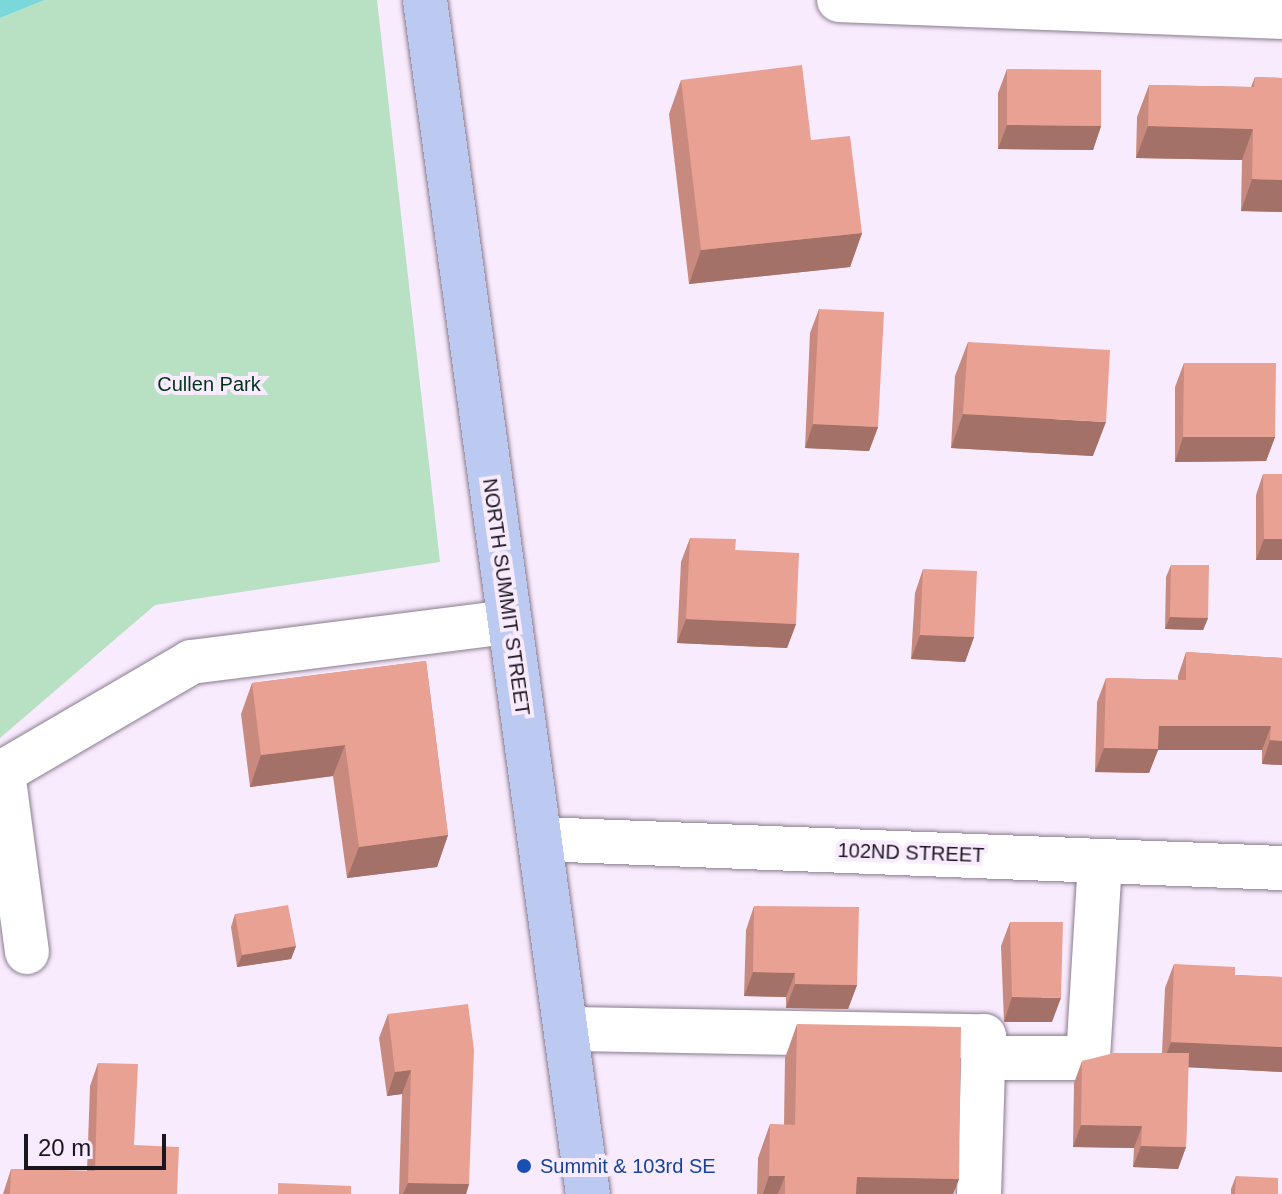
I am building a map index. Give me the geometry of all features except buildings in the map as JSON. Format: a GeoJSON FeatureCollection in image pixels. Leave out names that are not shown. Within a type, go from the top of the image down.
{"type":"FeatureCollection","features":[{"type":"Feature","properties":{"kind":"main road","name":"NORTH SUMMIT STREET"},"geometry":{"type":"LineString","coordinates":[[425,0],[588,1194]]}},
{"type":"Feature","properties":{"kind":"street"},"geometry":{"type":"LineString","coordinates":[[839,0],[1282,17]]}},
{"type":"Feature","properties":{"kind":"street"},"geometry":{"type":"LineString","coordinates":[[27,952],[3,772],[191,662],[509,622]]}},
{"type":"Feature","properties":{"kind":"street","name":"102ND STREET"},"geometry":{"type":"LineString","coordinates":[[540,839],[1282,868]]}},
{"type":"Feature","properties":{"kind":"street"},"geometry":{"type":"LineString","coordinates":[[983,1058],[1088,1058],[1100,861]]}},
{"type":"Feature","properties":{"kind":"street"},"geometry":{"type":"LineString","coordinates":[[567,1029],[984,1036],[979,1194]]}},
{"type":"Feature","properties":{"kind":"green space","name":"Cullen Park"},"geometry":{"type":"Polygon","coordinates":[[[45,0],[377,0],[440,562],[155,605],[0,738],[0,18],[45,0]]]}},
{"type":"Feature","properties":{"kind":"shaded area"},"geometry":{"type":"Polygon","coordinates":[[[0,0],[45,0],[0,18],[0,0]]]}},
{"type":"Feature","properties":{"kind":"place","name":"Summit & 103rd SE"},"geometry":{"type":"Point","coordinates":[524,1166]}}]}
